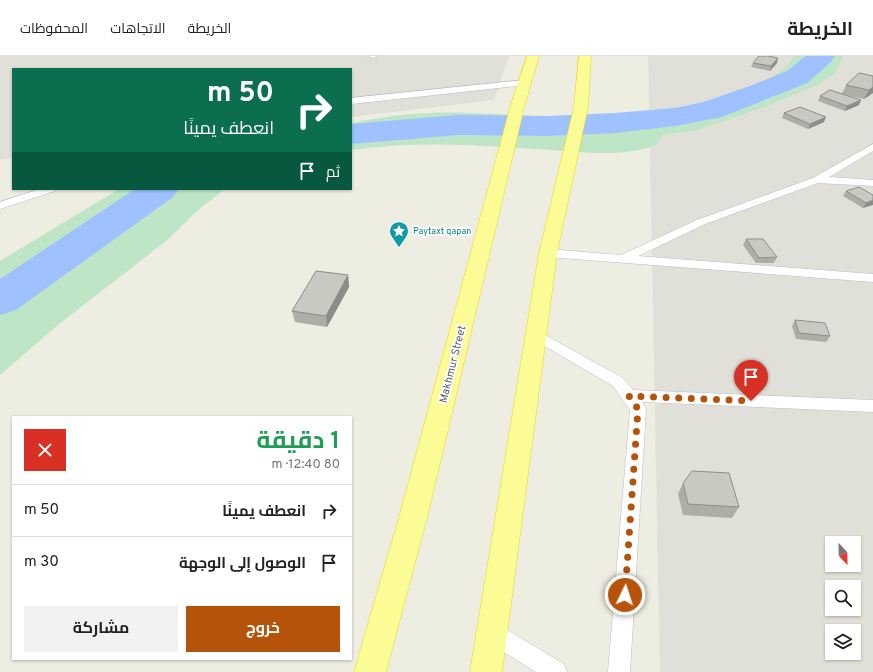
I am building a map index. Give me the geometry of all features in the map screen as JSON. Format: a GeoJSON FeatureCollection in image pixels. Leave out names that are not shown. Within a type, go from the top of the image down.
{"type":"FeatureCollection","features":[{"type":"Feature","properties":{"kind":"highway","name":"Makhmur Street"},"geometry":{"type":"LineString","coordinates":[[370,672],[414,514],[518,104],[533,56]]}},
{"type":"Feature","properties":{"kind":"highway"},"geometry":{"type":"LineString","coordinates":[[486,672],[548,253],[581,107],[585,56]]}},
{"type":"Feature","properties":{"kind":"lane"},"geometry":{"type":"LineString","coordinates":[[352,101],[524,83]]}},
{"type":"Feature","properties":{"kind":"lane"},"geometry":{"type":"LineString","coordinates":[[623,259],[701,222],[817,180],[873,147]]}},
{"type":"Feature","properties":{"kind":"lane"},"geometry":{"type":"LineString","coordinates":[[817,180],[873,183]]}},
{"type":"Feature","properties":{"kind":"lane"},"geometry":{"type":"LineString","coordinates":[[0,206],[48,190]]}},
{"type":"Feature","properties":{"kind":"lane"},"geometry":{"type":"LineString","coordinates":[[548,253],[873,278]]}},
{"type":"Feature","properties":{"kind":"lane"},"geometry":{"type":"LineString","coordinates":[[536,334],[618,382],[638,409],[619,672]]}},
{"type":"Feature","properties":{"kind":"lane"},"geometry":{"type":"LineString","coordinates":[[629,396],[873,406]]}},
{"type":"Feature","properties":{"kind":"lane"},"geometry":{"type":"LineString","coordinates":[[492,632],[556,672]]}},
{"type":"Feature","properties":{"kind":"shaded area"},"geometry":{"type":"Polygon","coordinates":[[[0,56],[509,56],[494,100],[352,117],[352,68],[12,68],[12,158],[0,160],[0,56]]]}},
{"type":"Feature","properties":{"kind":"shaded area"},"geometry":{"type":"Polygon","coordinates":[[[648,56],[873,56],[873,672],[660,672],[648,56]]]}},
{"type":"Feature","properties":{"kind":"green space"},"geometry":{"type":"Polygon","coordinates":[[[794,56],[843,56],[833,75],[817,85],[765,107],[698,130],[662,135],[656,145],[627,152],[597,153],[490,146],[443,145],[397,145],[352,150],[352,123],[400,115],[429,113],[478,113],[575,118],[638,116],[680,108],[744,88],[768,79],[789,63],[794,56]]]}},
{"type":"Feature","properties":{"kind":"green space"},"geometry":{"type":"Polygon","coordinates":[[[117,190],[224,190],[198,210],[166,241],[59,324],[0,375],[0,261],[117,190]]]}},
{"type":"Feature","properties":{"kind":"building"},"geometry":{"type":"Polygon","coordinates":[[[759,56],[778,58],[771,66],[753,63],[759,56]]]}},
{"type":"Feature","properties":{"kind":"building"},"geometry":{"type":"Polygon","coordinates":[[[859,73],[873,76],[873,87],[869,90],[846,85],[859,73]]]}},
{"type":"Feature","properties":{"kind":"building"},"geometry":{"type":"Polygon","coordinates":[[[830,90],[861,100],[847,106],[820,96],[830,90]]]}},
{"type":"Feature","properties":{"kind":"building"},"geometry":{"type":"Polygon","coordinates":[[[800,107],[826,117],[810,124],[784,113],[800,107]]]}},
{"type":"Feature","properties":{"kind":"building"},"geometry":{"type":"Polygon","coordinates":[[[859,187],[873,195],[873,200],[866,203],[846,191],[859,187]]]}},
{"type":"Feature","properties":{"kind":"building"},"geometry":{"type":"Polygon","coordinates":[[[746,239],[763,239],[777,257],[759,258],[746,239]]]}},
{"type":"Feature","properties":{"kind":"building"},"geometry":{"type":"Polygon","coordinates":[[[316,271],[348,275],[326,316],[292,311],[316,271]]]}},
{"type":"Feature","properties":{"kind":"building"},"geometry":{"type":"Polygon","coordinates":[[[795,320],[825,323],[830,336],[799,333],[795,320]]]}},
{"type":"Feature","properties":{"kind":"building"},"geometry":{"type":"Polygon","coordinates":[[[692,471],[729,473],[739,507],[688,504],[683,483],[692,471]]]}},
{"type":"Feature","properties":{"kind":"waterway"},"geometry":{"type":"LineString","coordinates":[[352,134],[458,125],[548,126],[615,123],[675,117],[711,110],[797,77],[822,56]]}},
{"type":"Feature","properties":{"kind":"waterway"},"geometry":{"type":"LineString","coordinates":[[0,300],[159,190]]}},
{"type":"Feature","properties":{"kind":"place","name":"Paytaxt qapan"},"geometry":{"type":"Point","coordinates":[399,248]}},
{"type":"Feature","properties":{"kind":"route"},"geometry":{"type":"LineString","coordinates":[[625,595],[638,409],[629,396],[751,401]]}}]}
